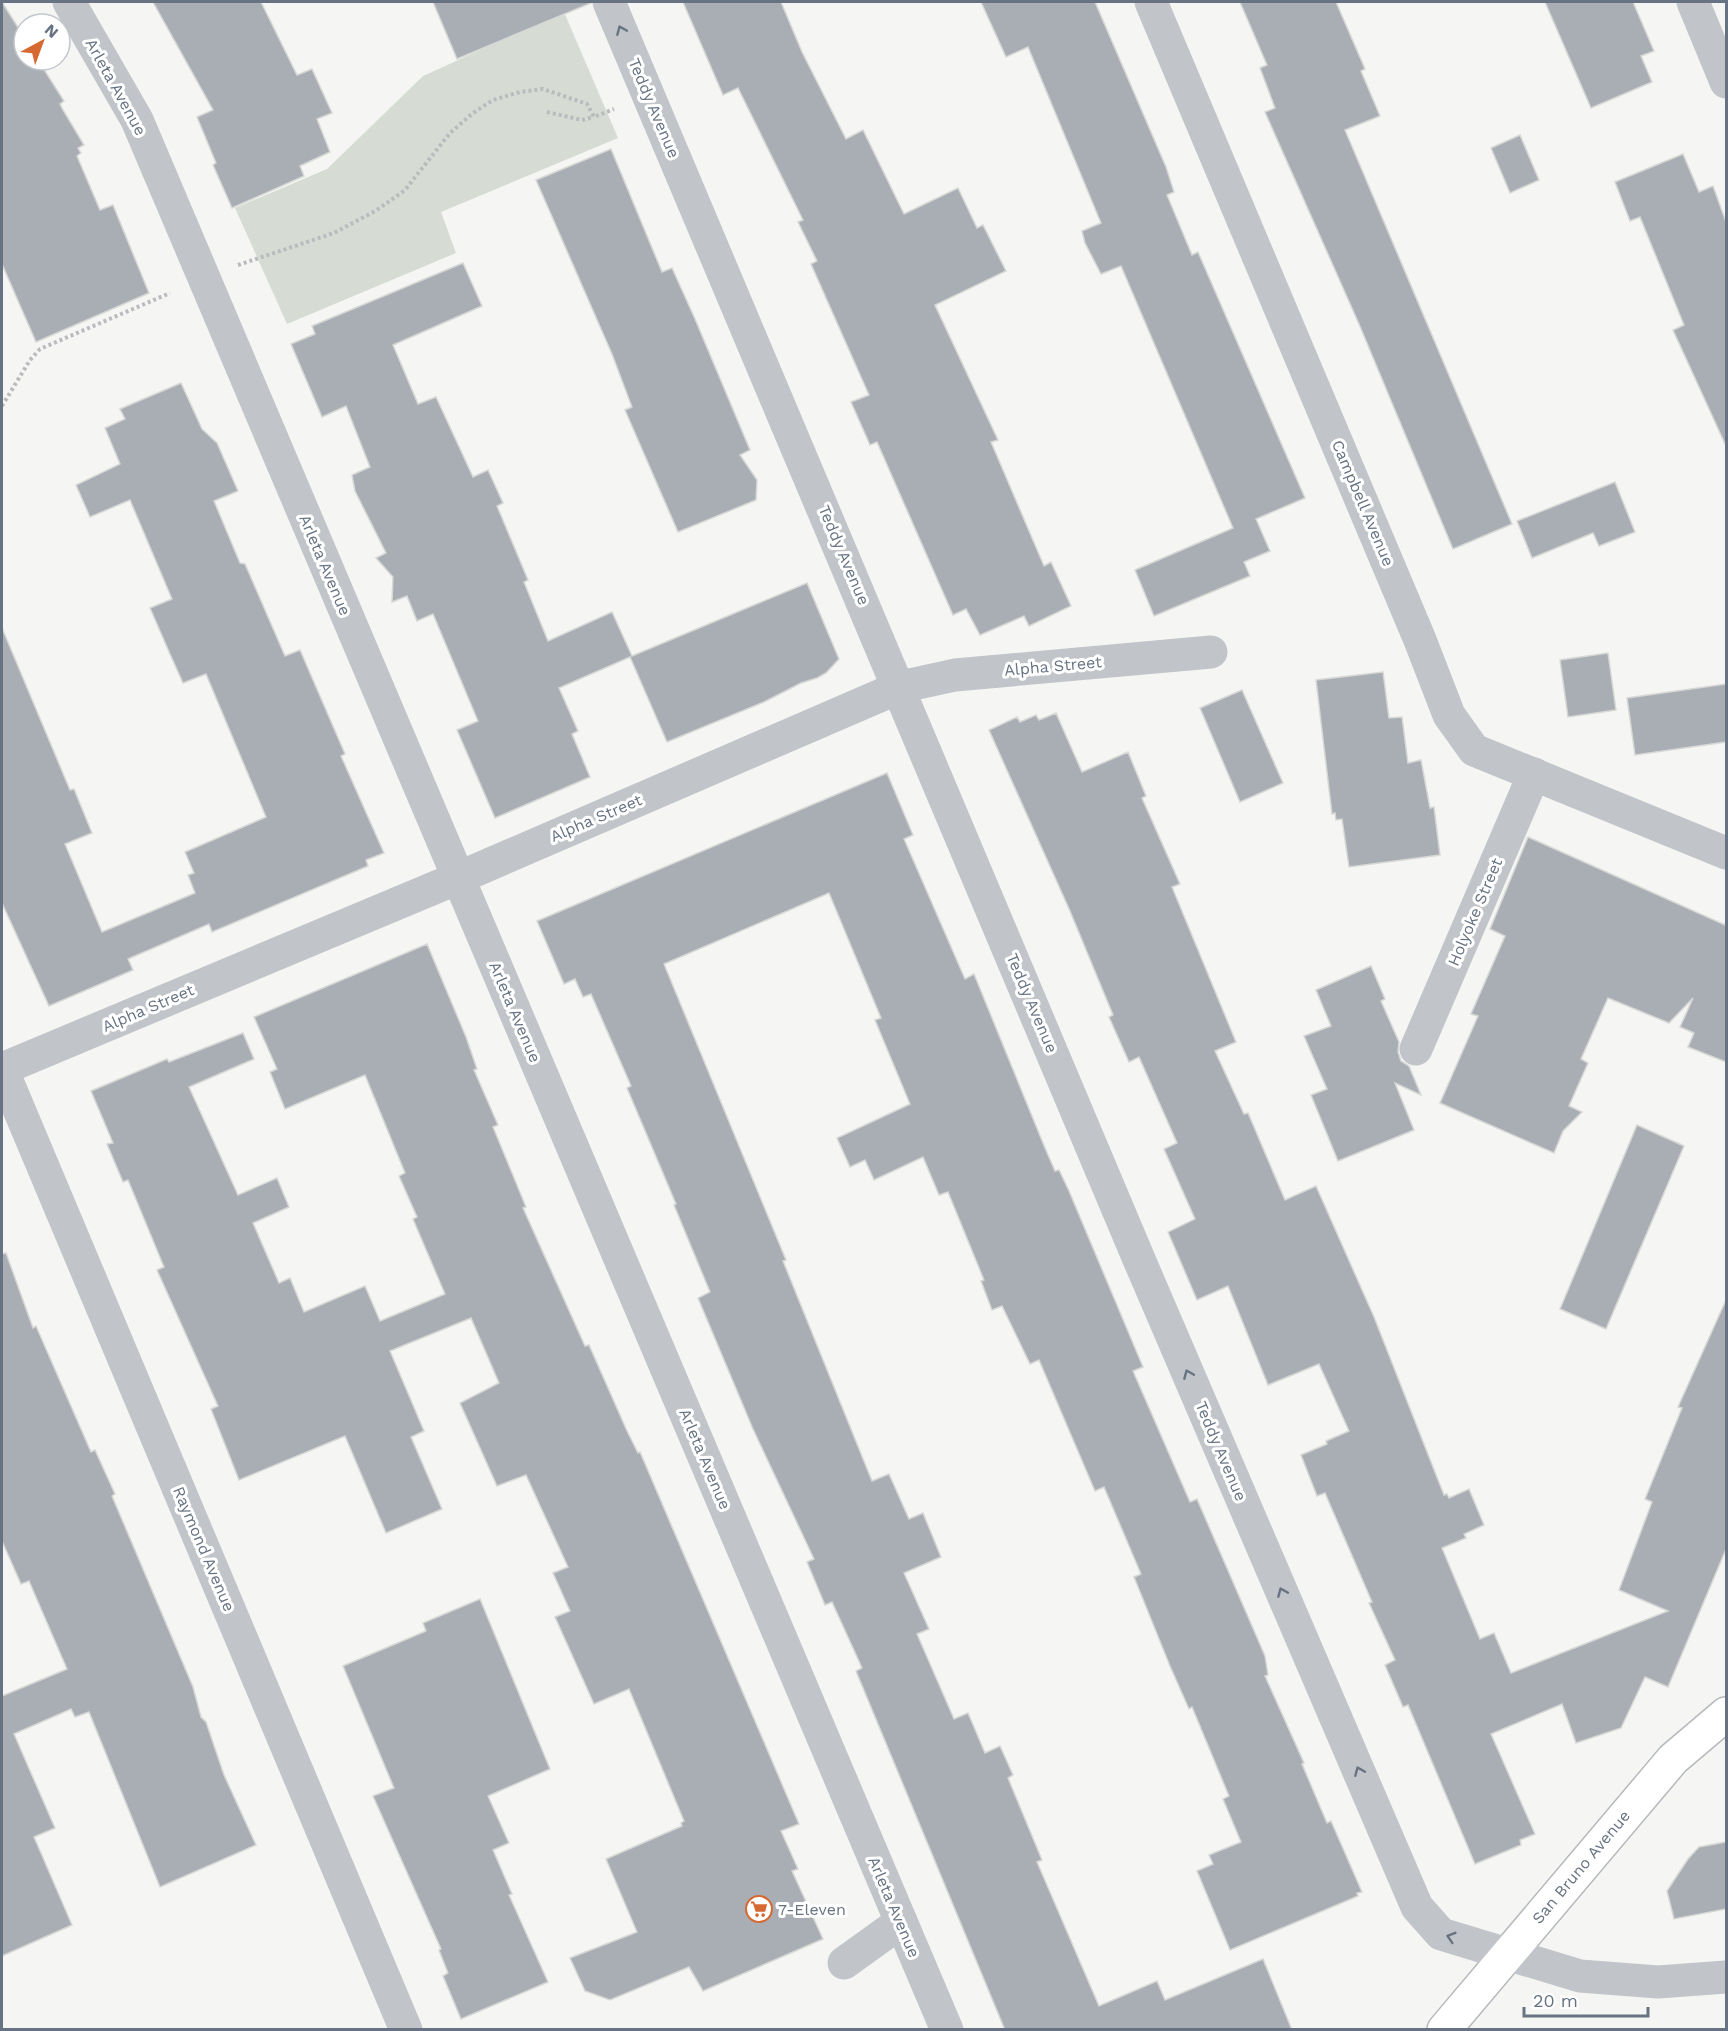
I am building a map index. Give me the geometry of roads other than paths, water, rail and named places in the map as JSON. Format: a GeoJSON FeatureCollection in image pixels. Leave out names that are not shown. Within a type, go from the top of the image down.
{"type":"FeatureCollection","features":[{"type":"Feature","properties":{"kind":"main road","name":"San Bruno Avenue"},"geometry":{"type":"LineString","coordinates":[[1444,2030],[1674,1759],[1726,1714]]}},
{"type":"Feature","properties":{"kind":"street","name":"Arleta Avenue"},"geometry":{"type":"LineString","coordinates":[[69,2],[137,120],[947,2030]]}},
{"type":"Feature","properties":{"kind":"street","name":"Teddy Avenue"},"geometry":{"type":"LineString","coordinates":[[609,2],[900,687],[1129,1235],[1417,1907],[1441,1934],[1580,1976],[1658,1982],[1726,1977]]}},
{"type":"Feature","properties":{"kind":"street","name":"Campbell Avenue"},"geometry":{"type":"LineString","coordinates":[[1151,2],[1420,640],[1449,715],[1474,750],[1726,853]]}},
{"type":"Feature","properties":{"kind":"street"},"geometry":{"type":"LineString","coordinates":[[1693,2],[1726,81]]}},
{"type":"Feature","properties":{"kind":"street","name":"Alpha Street"},"geometry":{"type":"LineString","coordinates":[[2,1069],[459,878],[900,687],[955,675],[1211,652]]}},
{"type":"Feature","properties":{"kind":"street","name":"Holyoke Street"},"geometry":{"type":"LineString","coordinates":[[1416,1049],[1534,774]]}},
{"type":"Feature","properties":{"kind":"street","name":"Raymond Avenue"},"geometry":{"type":"LineString","coordinates":[[2,1069],[406,2030]]}},
{"type":"Feature","properties":{"kind":"street"},"geometry":{"type":"LineString","coordinates":[[844,1964],[901,1922]]}},
{"type":"Feature","properties":{"kind":"place","name":"7-Eleven"},"geometry":{"type":"Point","coordinates":[759,1909]}}]}
